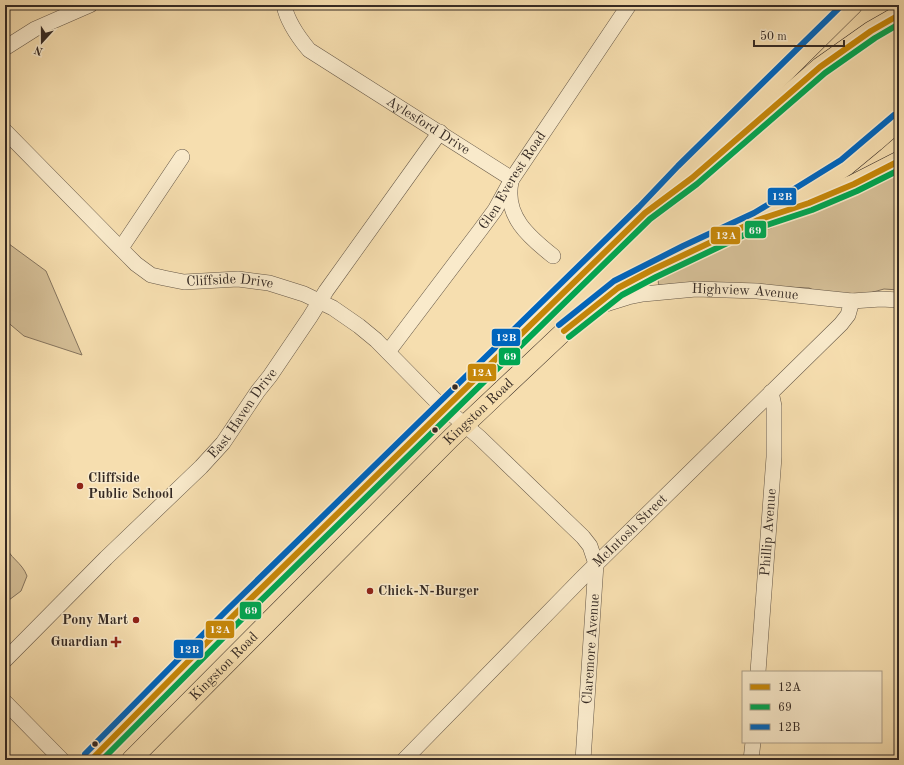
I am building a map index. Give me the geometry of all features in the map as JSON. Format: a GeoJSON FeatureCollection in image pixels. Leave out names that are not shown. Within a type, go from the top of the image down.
{"type":"FeatureCollection","features":[{"type":"Feature","properties":{"kind":"main road","name":"Kingston Road"},"geometry":{"type":"LineString","coordinates":[[91,760],[234,614],[458,396],[853,5]]}},
{"type":"Feature","properties":{"kind":"main road"},"geometry":{"type":"LineString","coordinates":[[644,213],[692,178],[820,67],[899,14]]}},
{"type":"Feature","properties":{"kind":"main road","name":"Kingston Road"},"geometry":{"type":"LineString","coordinates":[[131,760],[465,425],[575,321],[618,288],[652,270],[758,220],[846,166],[899,121]]}},
{"type":"Feature","properties":{"kind":"main road"},"geometry":{"type":"LineString","coordinates":[[758,220],[809,203],[841,190],[899,161]]}},
{"type":"Feature","properties":{"kind":"street"},"geometry":{"type":"LineString","coordinates":[[5,48],[35,29],[90,5]]}},
{"type":"Feature","properties":{"kind":"street","name":"Aylesford Drive"},"geometry":{"type":"LineString","coordinates":[[284,5],[301,41],[309,50],[512,179]]}},
{"type":"Feature","properties":{"kind":"street","name":"Glen Everest Road"},"geometry":{"type":"LineString","coordinates":[[388,352],[491,216],[512,179],[629,5]]}},
{"type":"Feature","properties":{"kind":"street","name":"Cliffside Drive"},"geometry":{"type":"LineString","coordinates":[[5,131],[136,264],[152,275],[184,282],[238,279],[269,283],[304,294],[319,301],[333,308],[359,326],[388,352],[444,408],[465,425]]}},
{"type":"Feature","properties":{"kind":"street","name":"East Haven Drive"},"geometry":{"type":"LineString","coordinates":[[5,660],[96,568],[201,467],[223,443],[310,317],[319,301],[440,132]]}},
{"type":"Feature","properties":{"kind":"street"},"geometry":{"type":"LineString","coordinates":[[121,248],[182,157]]}},
{"type":"Feature","properties":{"kind":"street"},"geometry":{"type":"LineString","coordinates":[[512,179],[510,188],[511,204],[520,226],[539,245],[553,256]]}},
{"type":"Feature","properties":{"kind":"street","name":"Highview Avenue"},"geometry":{"type":"LineString","coordinates":[[593,308],[628,297],[666,291],[696,289],[757,291],[852,301],[881,299],[899,300]]}},
{"type":"Feature","properties":{"kind":"street","name":"McIntosh Street"},"geometry":{"type":"LineString","coordinates":[[410,757],[596,564],[841,324],[848,314],[852,301]]}},
{"type":"Feature","properties":{"kind":"street","name":"Phillip Avenue"},"geometry":{"type":"LineString","coordinates":[[758,671],[774,458],[774,411],[771,392]]}},
{"type":"Feature","properties":{"kind":"street","name":"Claremore Avenue"},"geometry":{"type":"LineString","coordinates":[[465,425],[583,537],[590,546],[596,564],[583,760]]}},
{"type":"Feature","properties":{"kind":"street"},"geometry":{"type":"LineString","coordinates":[[5,702],[62,760]]}},
{"type":"Feature","properties":{"kind":"street"},"geometry":{"type":"LineString","coordinates":[[751,760],[753,743]]}},
{"type":"Feature","properties":{"kind":"shaded area"},"geometry":{"type":"Polygon","coordinates":[[[899,170],[899,290],[884,289],[859,296],[822,294],[809,288],[691,283],[659,285],[658,282],[663,276],[693,260],[837,201],[899,170]]]}},
{"type":"Feature","properties":{"kind":"shaded area"},"geometry":{"type":"Polygon","coordinates":[[[5,241],[46,271],[82,355],[24,336],[5,320],[5,241]]]}},
{"type":"Feature","properties":{"kind":"shaded area"},"geometry":{"type":"Polygon","coordinates":[[[5,544],[9,553],[22,567],[27,576],[21,591],[5,603],[5,544]]]}},
{"type":"Feature","properties":{"kind":"transit line","name":"12B"},"geometry":{"type":"LineString","coordinates":[[85,754],[228,609],[639,207],[678,166],[842,5]]}},
{"type":"Feature","properties":{"kind":"transit line","name":"12A"},"geometry":{"type":"LineString","coordinates":[[91,760],[234,615],[645,213],[692,178],[820,67],[871,31],[899,15]]}},
{"type":"Feature","properties":{"kind":"transit line","name":"69"},"geometry":{"type":"LineString","coordinates":[[102,760],[240,621],[650,219],[697,184],[825,73],[875,38],[899,24]]}},
{"type":"Feature","properties":{"kind":"transit line","name":"12B"},"geometry":{"type":"LineString","coordinates":[[559,325],[614,281],[683,246],[754,213],[841,160],[894,115]]}},
{"type":"Feature","properties":{"kind":"transit line","name":"12A"},"geometry":{"type":"LineString","coordinates":[[564,331],[618,288],[652,270],[758,220],[809,203],[854,184],[899,161]]}},
{"type":"Feature","properties":{"kind":"transit line","name":"69"},"geometry":{"type":"LineString","coordinates":[[569,337],[622,295],[656,277],[761,227],[812,210],[857,191],[899,170]]}},
{"type":"Feature","properties":{"kind":"place","name":"Cliffside Public School"},"geometry":{"type":"Point","coordinates":[80,486]}},
{"type":"Feature","properties":{"kind":"place","name":"Chick-N-Burger"},"geometry":{"type":"Point","coordinates":[370,591]}},
{"type":"Feature","properties":{"kind":"place","name":"Pony Mart"},"geometry":{"type":"Point","coordinates":[136,620]}},
{"type":"Feature","properties":{"kind":"place","name":"Guardian"},"geometry":{"type":"Point","coordinates":[116,642]}}]}
